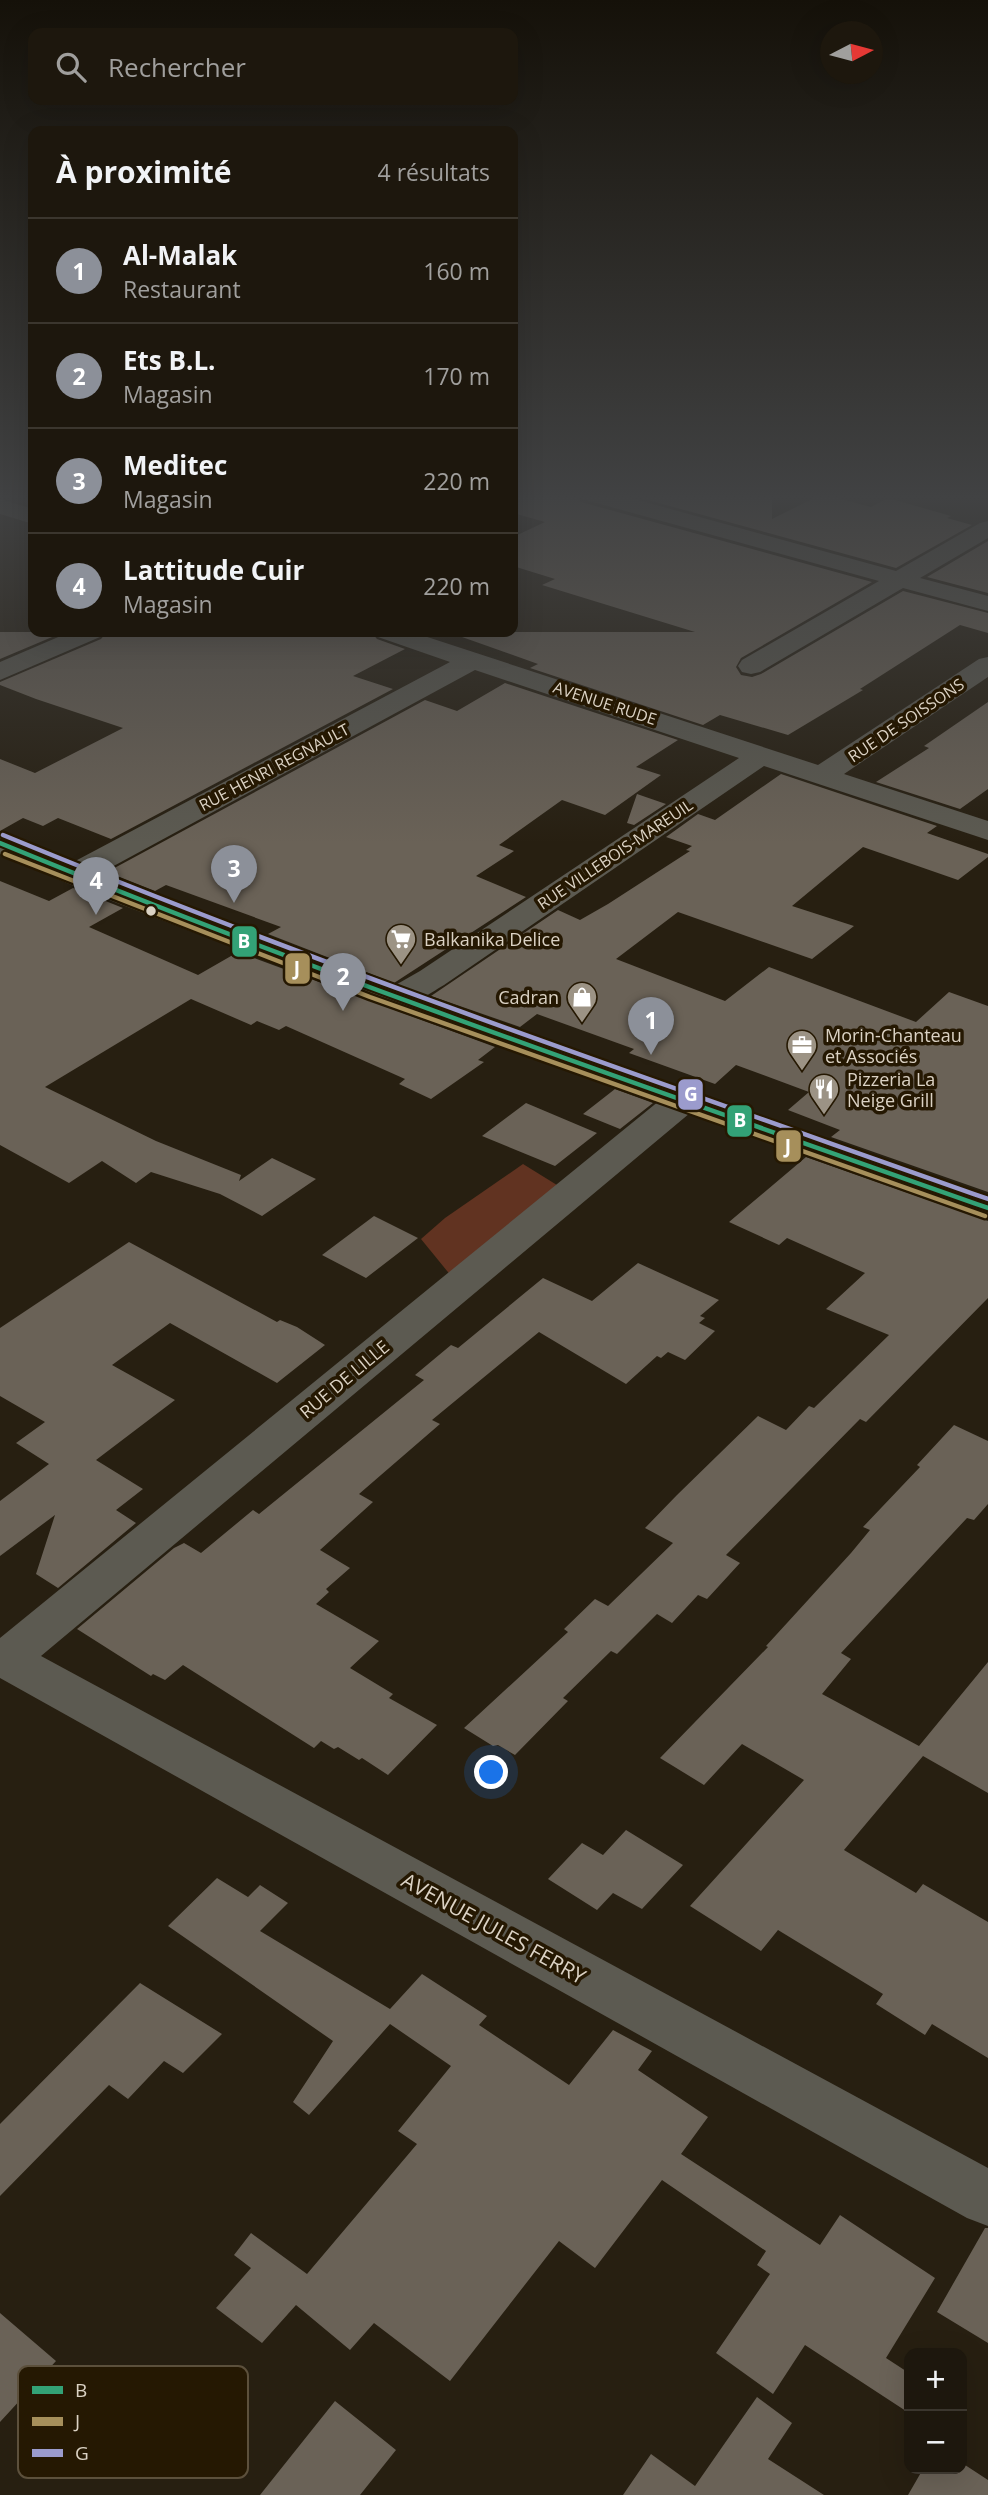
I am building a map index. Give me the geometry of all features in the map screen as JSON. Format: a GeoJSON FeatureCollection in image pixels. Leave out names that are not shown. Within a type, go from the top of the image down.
{"type":"FeatureCollection","features":[{"type":"Feature","properties":{"kind":"main road"},"geometry":{"type":"LineString","coordinates":[[3,846],[397,998],[988,1208]]}},
{"type":"Feature","properties":{"kind":"street"},"geometry":{"type":"LineString","coordinates":[[751,666],[847,610]]}},
{"type":"Feature","properties":{"kind":"street"},"geometry":{"type":"LineString","coordinates":[[0,672],[80,637]]}},
{"type":"Feature","properties":{"kind":"street","name":"AVENUE RUDE"},"geometry":{"type":"LineString","coordinates":[[402,637],[988,831]]}},
{"type":"Feature","properties":{"kind":"street","name":"RUE HENRI REGNAULT"},"geometry":{"type":"LineString","coordinates":[[75,874],[473,660]]}},
{"type":"Feature","properties":{"kind":"street","name":"RUE DE SOISSONS"},"geometry":{"type":"LineString","coordinates":[[823,775],[988,665]]}},
{"type":"Feature","properties":{"kind":"street","name":"RUE VILLEBOIS-MAREUIL"},"geometry":{"type":"LineString","coordinates":[[397,998],[432,978],[762,755]]}},
{"type":"Feature","properties":{"kind":"street","name":"RUE DE LILLE"},"geometry":{"type":"LineString","coordinates":[[3,1658],[683,1100]]}},
{"type":"Feature","properties":{"kind":"street","name":"AVENUE JULES FERRY"},"geometry":{"type":"LineString","coordinates":[[3,1658],[988,2199]]}},
{"type":"Feature","properties":{"kind":"shaded area"},"geometry":{"type":"Polygon","coordinates":[[[523,1164],[565,1190],[452,1277],[421,1239],[445,1218],[523,1164]]]}},
{"type":"Feature","properties":{"kind":"building"},"geometry":{"type":"Polygon","coordinates":[[[625,610],[823,610],[741,658],[736,667],[741,675],[752,677],[870,610],[978,610],[988,613],[988,633],[960,625],[860,689],[863,690],[788,735],[720,715],[703,725],[530,668],[538,664],[462,637],[518,637],[518,632],[695,632],[625,610]]]}},
{"type":"Feature","properties":{"kind":"building"},"geometry":{"type":"Polygon","coordinates":[[[0,632],[28,632],[28,637],[52,637],[0,659],[0,632]]]}},
{"type":"Feature","properties":{"kind":"building"},"geometry":{"type":"Polygon","coordinates":[[[375,637],[405,649],[353,676],[393,689],[111,839],[58,818],[43,826],[23,818],[0,831],[0,759],[35,773],[123,728],[36,699],[0,685],[0,682],[101,639],[375,637]]]}},
{"type":"Feature","properties":{"kind":"building"},"geometry":{"type":"Polygon","coordinates":[[[505,683],[678,740],[636,767],[661,775],[605,815],[562,800],[499,845],[514,851],[476,876],[526,897],[394,983],[268,934],[281,927],[166,885],[155,891],[107,872],[425,700],[457,711],[505,683]]]}},
{"type":"Feature","properties":{"kind":"building"},"geometry":{"type":"Polygon","coordinates":[[[988,702],[988,789],[960,809],[876,782],[929,748],[924,746],[988,702]]]}},
{"type":"Feature","properties":{"kind":"building"},"geometry":{"type":"Polygon","coordinates":[[[781,774],[937,826],[927,833],[988,854],[988,857],[958,880],[863,847],[792,906],[854,926],[812,959],[678,912],[616,959],[725,1001],[769,967],[916,1022],[949,992],[988,1006],[988,1192],[831,1137],[840,1130],[788,1110],[809,1092],[736,1065],[715,1084],[629,1053],[634,1049],[537,1014],[520,1027],[431,996],[558,910],[580,920],[608,904],[690,851],[686,850],[692,846],[666,837],[698,814],[715,820],[781,774]]]}},
{"type":"Feature","properties":{"kind":"building"},"geometry":{"type":"Polygon","coordinates":[[[637,794],[666,804],[634,825],[627,823],[637,794]]]}},
{"type":"Feature","properties":{"kind":"building"},"geometry":{"type":"Polygon","coordinates":[[[0,881],[49,901],[73,888],[123,908],[89,927],[198,975],[238,952],[495,1047],[478,1060],[484,1062],[431,1099],[399,1084],[405,1079],[286,1026],[279,1030],[257,1021],[251,1025],[191,999],[45,1087],[156,1141],[241,1175],[239,1181],[272,1158],[316,1179],[262,1216],[220,1194],[151,1172],[136,1183],[102,1161],[69,1183],[0,1145],[0,881]]]}},
{"type":"Feature","properties":{"kind":"building"},"geometry":{"type":"Polygon","coordinates":[[[615,1089],[653,1103],[620,1129],[583,1114],[615,1089]]]}},
{"type":"Feature","properties":{"kind":"building"},"geometry":{"type":"Polygon","coordinates":[[[526,1103],[597,1133],[555,1166],[482,1136],[526,1103]]]}},
{"type":"Feature","properties":{"kind":"building"},"geometry":{"type":"Polygon","coordinates":[[[806,1157],[988,1221],[988,1298],[866,1422],[860,1419],[726,1555],[740,1563],[707,1599],[698,1595],[672,1623],[657,1614],[617,1654],[611,1651],[563,1698],[568,1701],[515,1755],[498,1745],[493,1746],[464,1728],[568,1632],[564,1629],[595,1599],[608,1606],[673,1543],[645,1528],[758,1416],[786,1430],[809,1406],[814,1408],[889,1335],[826,1309],[865,1273],[787,1238],[779,1245],[729,1222],[806,1157]]]}},
{"type":"Feature","properties":{"kind":"building"},"geometry":{"type":"Polygon","coordinates":[[[374,1216],[418,1238],[366,1278],[322,1255],[374,1216]]]}},
{"type":"Feature","properties":{"kind":"building"},"geometry":{"type":"Polygon","coordinates":[[[129,1242],[277,1322],[280,1320],[297,1327],[325,1345],[277,1383],[170,1323],[112,1365],[175,1400],[96,1460],[143,1489],[116,1510],[136,1523],[58,1588],[36,1574],[55,1515],[0,1556],[0,1501],[49,1464],[16,1443],[45,1422],[0,1396],[0,1328],[129,1242]]]}},
{"type":"Feature","properties":{"kind":"building"},"geometry":{"type":"Polygon","coordinates":[[[638,1263],[719,1300],[700,1316],[705,1318],[699,1323],[715,1331],[685,1360],[668,1352],[661,1358],[657,1356],[626,1384],[539,1332],[432,1420],[440,1424],[359,1494],[373,1502],[320,1550],[350,1568],[326,1589],[329,1592],[316,1604],[379,1641],[350,1668],[393,1694],[389,1698],[437,1725],[388,1775],[362,1758],[359,1760],[338,1747],[334,1749],[321,1741],[314,1748],[183,1665],[165,1680],[153,1674],[151,1676],[77,1629],[174,1548],[184,1543],[201,1553],[253,1510],[259,1514],[424,1380],[415,1375],[451,1345],[458,1348],[543,1278],[592,1301],[638,1263]]]}},
{"type":"Feature","properties":{"kind":"building"},"geometry":{"type":"Polygon","coordinates":[[[954,1425],[988,1441],[988,1504],[974,1520],[967,1518],[841,1653],[851,1659],[822,1694],[919,1746],[988,1662],[988,1793],[923,1756],[844,1850],[916,1893],[923,1884],[988,1922],[988,2058],[932,2024],[925,2035],[876,2004],[883,1994],[778,1930],[761,1951],[690,1906],[804,1780],[742,1744],[704,1785],[660,1758],[768,1647],[766,1646],[851,1553],[870,1530],[863,1527],[920,1467],[917,1465],[954,1425]]]}},
{"type":"Feature","properties":{"kind":"building"},"geometry":{"type":"Polygon","coordinates":[[[626,1830],[683,1865],[642,1909],[613,1893],[597,1910],[548,1879],[582,1843],[603,1855],[626,1830]]]}},
{"type":"Feature","properties":{"kind":"building"},"geometry":{"type":"Polygon","coordinates":[[[217,1878],[248,1897],[260,1885],[288,1903],[260,1931],[390,2009],[422,1974],[487,2016],[479,2025],[569,2085],[613,2030],[652,2051],[638,2070],[708,2117],[681,2154],[820,2245],[840,2215],[935,2278],[886,2358],[904,2370],[904,2410],[805,2345],[773,2394],[716,2353],[770,2274],[757,2265],[766,2251],[662,2180],[595,2268],[559,2241],[450,2381],[374,2323],[350,2350],[296,2305],[262,2343],[216,2308],[251,2268],[234,2255],[251,2233],[307,2274],[417,2144],[398,2131],[451,2066],[390,2024],[309,2115],[293,2102],[333,2041],[168,1926],[217,1878]]]}},
{"type":"Feature","properties":{"kind":"building"},"geometry":{"type":"Polygon","coordinates":[[[140,1983],[222,2034],[183,2073],[164,2061],[128,2099],[109,2085],[0,2196],[0,2124],[140,1983]]]}},
{"type":"Feature","properties":{"kind":"building"},"geometry":{"type":"Polygon","coordinates":[[[985,2228],[988,2228],[988,2343],[937,2312],[985,2228]]]}},
{"type":"Feature","properties":{"kind":"building"},"geometry":{"type":"Polygon","coordinates":[[[0,2313],[56,2361],[51,2366],[18,2366],[18,2402],[0,2422],[0,2313]]]}},
{"type":"Feature","properties":{"kind":"building"},"geometry":{"type":"Polygon","coordinates":[[[757,2397],[792,2423],[768,2459],[824,2495],[623,2495],[651,2454],[695,2486],[757,2397]]]}},
{"type":"Feature","properties":{"kind":"building"},"geometry":{"type":"Polygon","coordinates":[[[335,2401],[396,2450],[360,2495],[260,2495],[335,2401]]]}},
{"type":"Feature","properties":{"kind":"building"},"geometry":{"type":"Polygon","coordinates":[[[967,2466],[988,2480],[988,2495],[908,2495],[920,2474],[967,2474],[967,2466]]]}},
{"type":"Feature","properties":{"kind":"transit line","name":"G"},"geometry":{"type":"LineString","coordinates":[[3,835],[369,980],[988,1199]]}},
{"type":"Feature","properties":{"kind":"transit line","name":"B"},"geometry":{"type":"LineString","coordinates":[[0,843],[368,988],[988,1208]]}},
{"type":"Feature","properties":{"kind":"transit line","name":"J"},"geometry":{"type":"LineString","coordinates":[[5,854],[370,997],[985,1216]]}},
{"type":"Feature","properties":{"kind":"place","name":"Meditec"},"geometry":{"type":"Point","coordinates":[234,903]}},
{"type":"Feature","properties":{"kind":"place","name":"Lattitude Cuir"},"geometry":{"type":"Point","coordinates":[96,915]}},
{"type":"Feature","properties":{"kind":"place","name":"Balkanika Delice"},"geometry":{"type":"Point","coordinates":[401,966]}},
{"type":"Feature","properties":{"kind":"place","name":"Ets B.L."},"geometry":{"type":"Point","coordinates":[343,1011]}},
{"type":"Feature","properties":{"kind":"place","name":"Cadran"},"geometry":{"type":"Point","coordinates":[582,1024]}},
{"type":"Feature","properties":{"kind":"place","name":"Al-Malak"},"geometry":{"type":"Point","coordinates":[651,1055]}},
{"type":"Feature","properties":{"kind":"place","name":"Morin-Chanteau et Associés"},"geometry":{"type":"Point","coordinates":[802,1072]}},
{"type":"Feature","properties":{"kind":"place","name":"Pizzeria La Neige Grill"},"geometry":{"type":"Point","coordinates":[824,1116]}}]}
